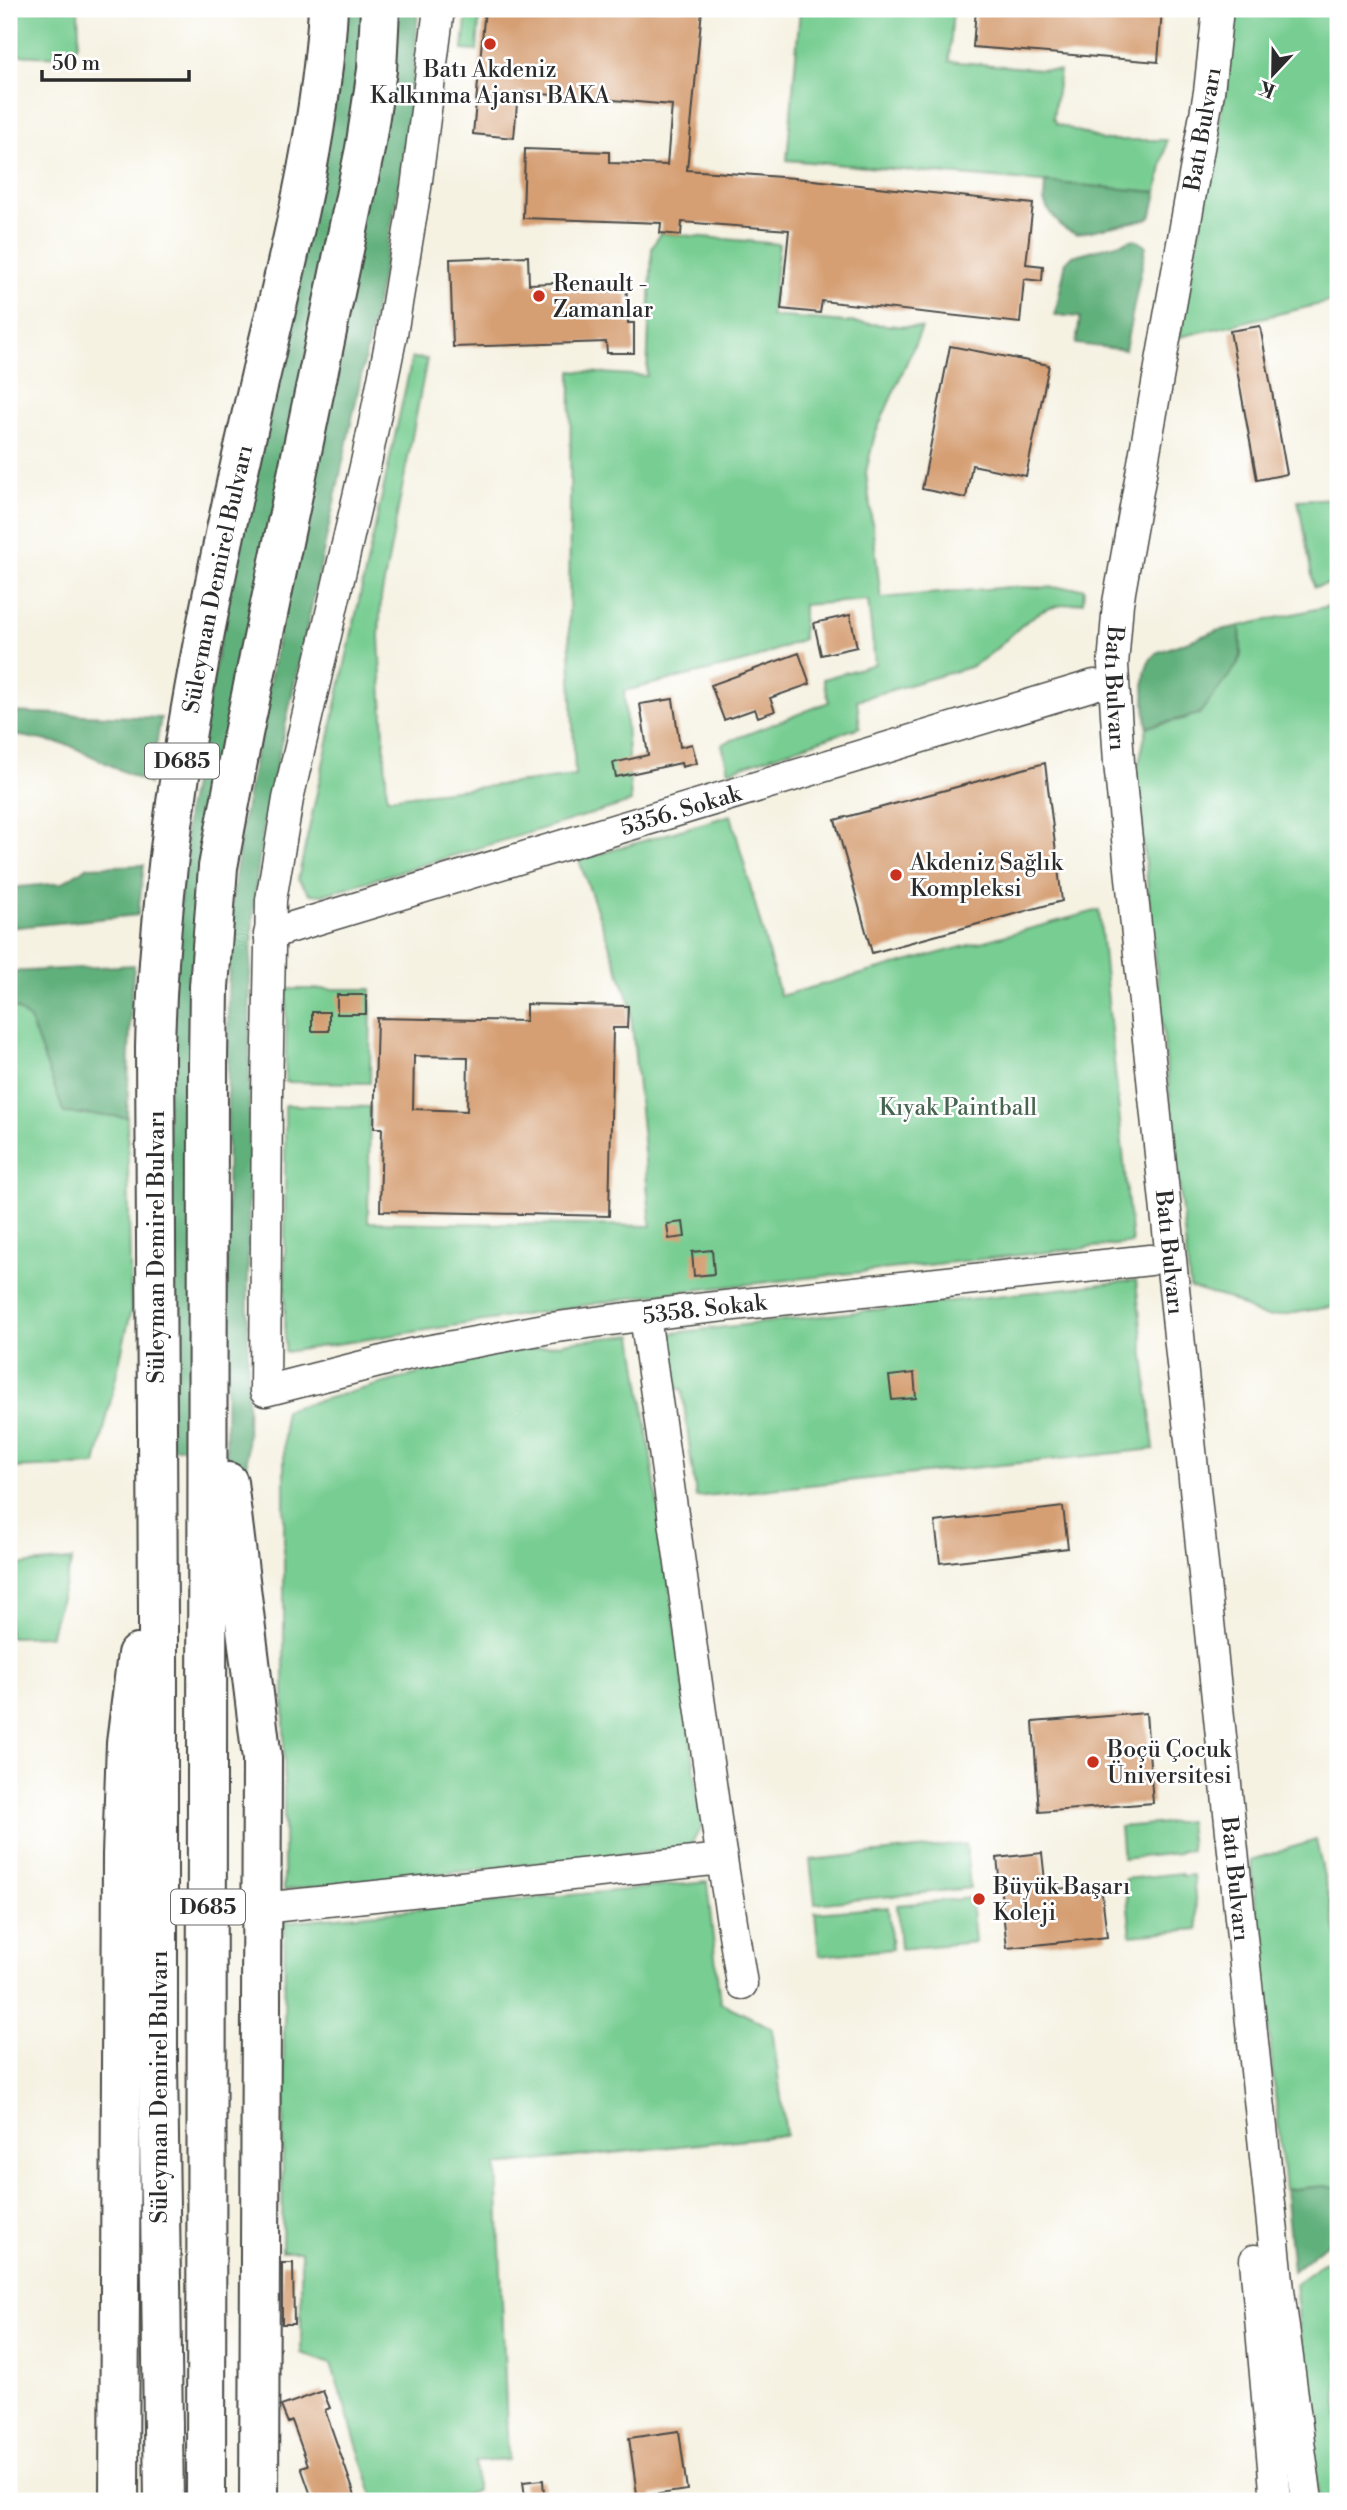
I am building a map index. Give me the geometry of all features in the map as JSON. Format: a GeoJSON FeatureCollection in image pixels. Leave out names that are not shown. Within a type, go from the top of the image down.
{"type":"FeatureCollection","features":[{"type":"Feature","properties":{"kind":"highway","name":"Süleyman Demirel Bulvarı"},"geometry":{"type":"LineString","coordinates":[[164,2501],[158,2063],[157,965],[190,706],[244,444],[310,163],[328,9]]}},
{"type":"Feature","properties":{"kind":"highway","name":"D685"},"geometry":{"type":"LineString","coordinates":[[206,2499],[209,987],[218,867],[246,720],[361,172],[377,70],[380,9]]}},
{"type":"Feature","properties":{"kind":"highway"},"geometry":{"type":"LineString","coordinates":[[208,1316],[262,1759],[259,2501]]}},
{"type":"Feature","properties":{"kind":"highway"},"geometry":{"type":"LineString","coordinates":[[119,2501],[122,1855],[126,1743],[157,1527]]}},
{"type":"Feature","properties":{"kind":"street"},"geometry":{"type":"LineString","coordinates":[[269,934],[276,861],[288,799],[364,472],[392,334],[418,175],[439,9]]}},
{"type":"Feature","properties":{"kind":"street","name":"Batı Bulvarı"},"geometry":{"type":"LineString","coordinates":[[1199,9],[1185,120],[1100,589],[1094,685],[1099,769],[1256,2268],[1276,2501]]}},
{"type":"Feature","properties":{"kind":"street","name":"Batı Bulvarı"},"geometry":{"type":"LineString","coordinates":[[1219,9],[1209,92],[1118,603],[1114,635],[1114,692],[1123,804],[1276,2262],[1307,2501]]}},
{"type":"Feature","properties":{"kind":"street","name":"5356. Sokak"},"geometry":{"type":"LineString","coordinates":[[269,934],[1094,685]]}},
{"type":"Feature","properties":{"kind":"street","name":"5358. Sokak"},"geometry":{"type":"LineString","coordinates":[[269,934],[265,1391],[480,1339],[645,1316],[1150,1260]]}},
{"type":"Feature","properties":{"kind":"street"},"geometry":{"type":"LineString","coordinates":[[645,1316],[742,1984]]}},
{"type":"Feature","properties":{"kind":"street"},"geometry":{"type":"LineString","coordinates":[[261,1908],[722,1859]]}},
{"type":"Feature","properties":{"kind":"green space"},"geometry":{"type":"Polygon","coordinates":[[[9,9],[78,9],[78,43],[74,49],[58,56],[9,54],[9,9]]]}},
{"type":"Feature","properties":{"kind":"green space"},"geometry":{"type":"Polygon","coordinates":[[[344,9],[368,9],[361,84],[235,701],[194,1448],[171,1448],[167,1059],[187,810],[344,9]]]}},
{"type":"Feature","properties":{"kind":"green space"},"geometry":{"type":"Polygon","coordinates":[[[398,9],[418,9],[403,155],[377,300],[267,809],[255,894],[250,980],[246,1628],[226,1468],[228,991],[232,901],[242,826],[398,9]]]}},
{"type":"Feature","properties":{"kind":"green space"},"geometry":{"type":"Polygon","coordinates":[[[467,9],[480,10],[477,51],[463,50],[467,9]]]}},
{"type":"Feature","properties":{"kind":"green space"},"geometry":{"type":"Polygon","coordinates":[[[800,9],[953,9],[949,61],[1060,71],[1053,118],[1057,124],[1103,140],[1167,140],[1157,192],[787,160],[800,9]]]}},
{"type":"Feature","properties":{"kind":"green space"},"geometry":{"type":"Polygon","coordinates":[[[1235,9],[1338,9],[1338,300],[1180,337],[1227,79],[1235,9]]]}},
{"type":"Feature","properties":{"kind":"green space"},"geometry":{"type":"Polygon","coordinates":[[[1045,182],[1157,192],[1152,215],[1147,219],[1077,234],[1061,226],[1047,208],[1044,201],[1045,182]]]}},
{"type":"Feature","properties":{"kind":"green space"},"geometry":{"type":"Polygon","coordinates":[[[660,233],[779,244],[771,316],[922,328],[875,434],[866,472],[881,598],[1010,587],[1084,588],[1083,602],[1054,607],[1036,615],[990,654],[970,667],[857,700],[860,727],[728,771],[722,744],[829,702],[823,679],[875,664],[868,600],[803,605],[803,639],[749,661],[624,691],[631,802],[322,895],[310,894],[298,879],[412,358],[427,359],[381,598],[379,636],[387,798],[575,776],[569,627],[571,371],[647,376],[652,248],[660,233]]]}},
{"type":"Feature","properties":{"kind":"green space"},"geometry":{"type":"Polygon","coordinates":[[[1135,239],[1146,246],[1125,350],[1076,344],[1080,317],[1055,315],[1066,261],[1072,256],[1135,239]]]}},
{"type":"Feature","properties":{"kind":"green space"},"geometry":{"type":"Polygon","coordinates":[[[1338,498],[1338,582],[1314,587],[1298,500],[1338,498]]]}},
{"type":"Feature","properties":{"kind":"green space"},"geometry":{"type":"Polygon","coordinates":[[[1338,604],[1338,1306],[1269,1317],[1259,1315],[1230,1299],[1190,1288],[1136,776],[1147,727],[1188,718],[1241,655],[1240,626],[1338,604]]]}},
{"type":"Feature","properties":{"kind":"green space"},"geometry":{"type":"Polygon","coordinates":[[[1240,626],[1241,655],[1238,664],[1199,714],[1147,727],[1144,698],[1146,668],[1156,653],[1216,631],[1240,626]]]}},
{"type":"Feature","properties":{"kind":"green space"},"geometry":{"type":"Polygon","coordinates":[[[9,712],[161,718],[149,784],[69,745],[9,734],[9,712]]]}},
{"type":"Feature","properties":{"kind":"green space","name":"Kıyak Paintball"},"geometry":{"type":"Polygon","coordinates":[[[731,815],[780,996],[1099,910],[1132,1243],[657,1294],[285,1352],[285,1105],[370,1107],[368,1222],[651,1226],[630,1003],[579,860],[731,815]]]}},
{"type":"Feature","properties":{"kind":"green space"},"geometry":{"type":"Polygon","coordinates":[[[144,865],[138,915],[9,928],[9,888],[62,883],[87,867],[144,865]]]}},
{"type":"Feature","properties":{"kind":"green space"},"geometry":{"type":"Polygon","coordinates":[[[134,965],[127,1117],[64,1113],[30,1020],[17,1009],[9,1009],[9,972],[134,965]]]}},
{"type":"Feature","properties":{"kind":"green space"},"geometry":{"type":"Polygon","coordinates":[[[287,989],[371,989],[370,1083],[285,1082],[287,989]]]}},
{"type":"Feature","properties":{"kind":"green space"},"geometry":{"type":"Polygon","coordinates":[[[9,1009],[17,1009],[30,1020],[64,1112],[127,1117],[131,1311],[96,1465],[9,1468],[9,1009]]]}},
{"type":"Feature","properties":{"kind":"green space"},"geometry":{"type":"Polygon","coordinates":[[[1136,1280],[1154,1449],[696,1497],[682,1389],[671,1389],[664,1334],[1136,1280]]]}},
{"type":"Feature","properties":{"kind":"green space"},"geometry":{"type":"Polygon","coordinates":[[[633,1335],[702,1826],[689,1848],[284,1890],[284,1410],[477,1358],[575,1341],[633,1335]]]}},
{"type":"Feature","properties":{"kind":"green space"},"geometry":{"type":"Polygon","coordinates":[[[72,1560],[50,1636],[9,1637],[9,1566],[72,1560]]]}},
{"type":"Feature","properties":{"kind":"green space"},"geometry":{"type":"Polygon","coordinates":[[[1188,1821],[1191,1850],[1123,1859],[1120,1827],[1188,1821]]]}},
{"type":"Feature","properties":{"kind":"green space"},"geometry":{"type":"Polygon","coordinates":[[[1316,1840],[1338,1940],[1338,2189],[1325,2186],[1285,2190],[1251,1860],[1316,1840]]]}},
{"type":"Feature","properties":{"kind":"green space"},"geometry":{"type":"Polygon","coordinates":[[[966,1844],[970,1888],[815,1904],[810,1860],[966,1844]]]}},
{"type":"Feature","properties":{"kind":"green space"},"geometry":{"type":"Polygon","coordinates":[[[1181,1873],[1182,1876],[1193,1875],[1198,1929],[1131,1935],[1125,1879],[1181,1873]]]}},
{"type":"Feature","properties":{"kind":"green space"},"geometry":{"type":"Polygon","coordinates":[[[707,1882],[720,2002],[772,2028],[786,2135],[497,2165],[508,2460],[475,2462],[476,2490],[451,2501],[375,2501],[331,2364],[301,2353],[301,2251],[282,2251],[285,1922],[707,1882]]]}},
{"type":"Feature","properties":{"kind":"green space"},"geometry":{"type":"Polygon","coordinates":[[[971,1898],[975,1942],[900,1949],[897,1905],[971,1898]]]}},
{"type":"Feature","properties":{"kind":"green space"},"geometry":{"type":"Polygon","coordinates":[[[888,1907],[892,1949],[819,1956],[815,1913],[888,1907]]]}},
{"type":"Feature","properties":{"kind":"green space"},"geometry":{"type":"Polygon","coordinates":[[[1325,2186],[1338,2189],[1338,2234],[1293,2271],[1285,2190],[1325,2186]]]}},
{"type":"Feature","properties":{"kind":"green space"},"geometry":{"type":"Polygon","coordinates":[[[1338,2252],[1338,2501],[1320,2501],[1315,2478],[1295,2284],[1338,2252]]]}},
{"type":"Feature","properties":{"kind":"building"},"geometry":{"type":"Polygon","coordinates":[[[485,9],[702,9],[687,170],[795,178],[1033,204],[1026,264],[1043,266],[1042,281],[1024,279],[1020,323],[822,301],[820,313],[781,309],[789,230],[682,222],[681,235],[660,233],[661,223],[523,218],[525,149],[609,152],[609,163],[667,165],[672,105],[518,92],[514,138],[473,134],[485,9]]]}},
{"type":"Feature","properties":{"kind":"building"},"geometry":{"type":"Polygon","coordinates":[[[976,9],[1162,9],[1158,62],[973,47],[976,9]]]}},
{"type":"Feature","properties":{"kind":"building","name":"Renault - Zamanlar"},"geometry":{"type":"Polygon","coordinates":[[[528,256],[529,284],[626,280],[628,323],[634,323],[634,353],[607,353],[606,342],[453,347],[450,259],[528,256]]]}},
{"type":"Feature","properties":{"kind":"building"},"geometry":{"type":"Polygon","coordinates":[[[1260,326],[1287,474],[1257,480],[1230,331],[1260,326]]]}},
{"type":"Feature","properties":{"kind":"building"},"geometry":{"type":"Polygon","coordinates":[[[950,346],[1049,365],[1026,476],[972,465],[966,498],[922,489],[950,346]]]}},
{"type":"Feature","properties":{"kind":"building"},"geometry":{"type":"Polygon","coordinates":[[[850,615],[857,647],[821,655],[814,623],[850,615]]]}},
{"type":"Feature","properties":{"kind":"building"},"geometry":{"type":"Polygon","coordinates":[[[799,653],[810,684],[770,698],[775,711],[758,717],[755,709],[724,720],[711,685],[799,653]]]}},
{"type":"Feature","properties":{"kind":"building"},"geometry":{"type":"Polygon","coordinates":[[[673,699],[680,747],[692,744],[697,763],[682,767],[681,763],[616,777],[613,763],[648,755],[640,704],[673,699]]]}},
{"type":"Feature","properties":{"kind":"building"},"geometry":{"type":"Polygon","coordinates":[[[1045,763],[1062,901],[872,953],[835,820],[1045,763]]]}},
{"type":"Feature","properties":{"kind":"building"},"geometry":{"type":"Polygon","coordinates":[[[337,995],[366,995],[366,1014],[337,1014],[337,995]]]}},
{"type":"Feature","properties":{"kind":"building"},"geometry":{"type":"Polygon","coordinates":[[[526,1004],[628,1006],[627,1028],[613,1028],[609,1216],[380,1211],[382,1128],[374,1128],[377,1018],[526,1021],[526,1004]],[[414,1056],[413,1109],[467,1111],[468,1057],[414,1056]]]}},
{"type":"Feature","properties":{"kind":"building"},"geometry":{"type":"Polygon","coordinates":[[[312,1012],[329,1012],[329,1031],[312,1031],[312,1012]]]}},
{"type":"Feature","properties":{"kind":"building"},"geometry":{"type":"Polygon","coordinates":[[[683,1222],[685,1237],[669,1239],[667,1224],[683,1222]]]}},
{"type":"Feature","properties":{"kind":"building"},"geometry":{"type":"Polygon","coordinates":[[[712,1250],[714,1274],[694,1276],[692,1252],[712,1250]]]}},
{"type":"Feature","properties":{"kind":"building"},"geometry":{"type":"Polygon","coordinates":[[[914,1373],[916,1398],[892,1400],[889,1376],[914,1373]]]}},
{"type":"Feature","properties":{"kind":"building"},"geometry":{"type":"Polygon","coordinates":[[[1063,1507],[1068,1548],[940,1563],[935,1522],[1063,1507]]]}},
{"type":"Feature","properties":{"kind":"building","name":"Boçü Çocuk Üniversitesi"},"geometry":{"type":"Polygon","coordinates":[[[1146,1713],[1153,1803],[1039,1812],[1033,1722],[1146,1713]]]}},
{"type":"Feature","properties":{"kind":"building"},"geometry":{"type":"Polygon","coordinates":[[[1042,1853],[1046,1890],[1101,1885],[1107,1937],[1007,1948],[997,1858],[1042,1853]]]}},
{"type":"Feature","properties":{"kind":"building"},"geometry":{"type":"Polygon","coordinates":[[[282,2263],[293,2263],[294,2324],[282,2324],[282,2263]]]}},
{"type":"Feature","properties":{"kind":"building"},"geometry":{"type":"Polygon","coordinates":[[[323,2391],[330,2408],[325,2410],[357,2501],[313,2501],[301,2467],[308,2465],[292,2421],[288,2423],[281,2406],[323,2391]]]}},
{"type":"Feature","properties":{"kind":"building"},"geometry":{"type":"Polygon","coordinates":[[[679,2431],[687,2490],[652,2495],[653,2499],[638,2501],[629,2438],[679,2431]]]}},
{"type":"Feature","properties":{"kind":"building"},"geometry":{"type":"Polygon","coordinates":[[[543,2480],[544,2495],[525,2497],[523,2482],[543,2480]]]}},
{"type":"Feature","properties":{"kind":"place","name":"Batı Akdeniz Kalkınma Ajansı BAKA"},"geometry":{"type":"Point","coordinates":[490,44]}},
{"type":"Feature","properties":{"kind":"place","name":"Renault - Zamanlar"},"geometry":{"type":"Point","coordinates":[539,296]}},
{"type":"Feature","properties":{"kind":"place","name":"Akdeniz Sağlık Kompleksi"},"geometry":{"type":"Point","coordinates":[896,875]}},
{"type":"Feature","properties":{"kind":"place","name":"Boçü Çocuk Üniversitesi"},"geometry":{"type":"Point","coordinates":[1093,1762]}},
{"type":"Feature","properties":{"kind":"place","name":"Büyük Başarı Koleji"},"geometry":{"type":"Point","coordinates":[979,1899]}}]}
